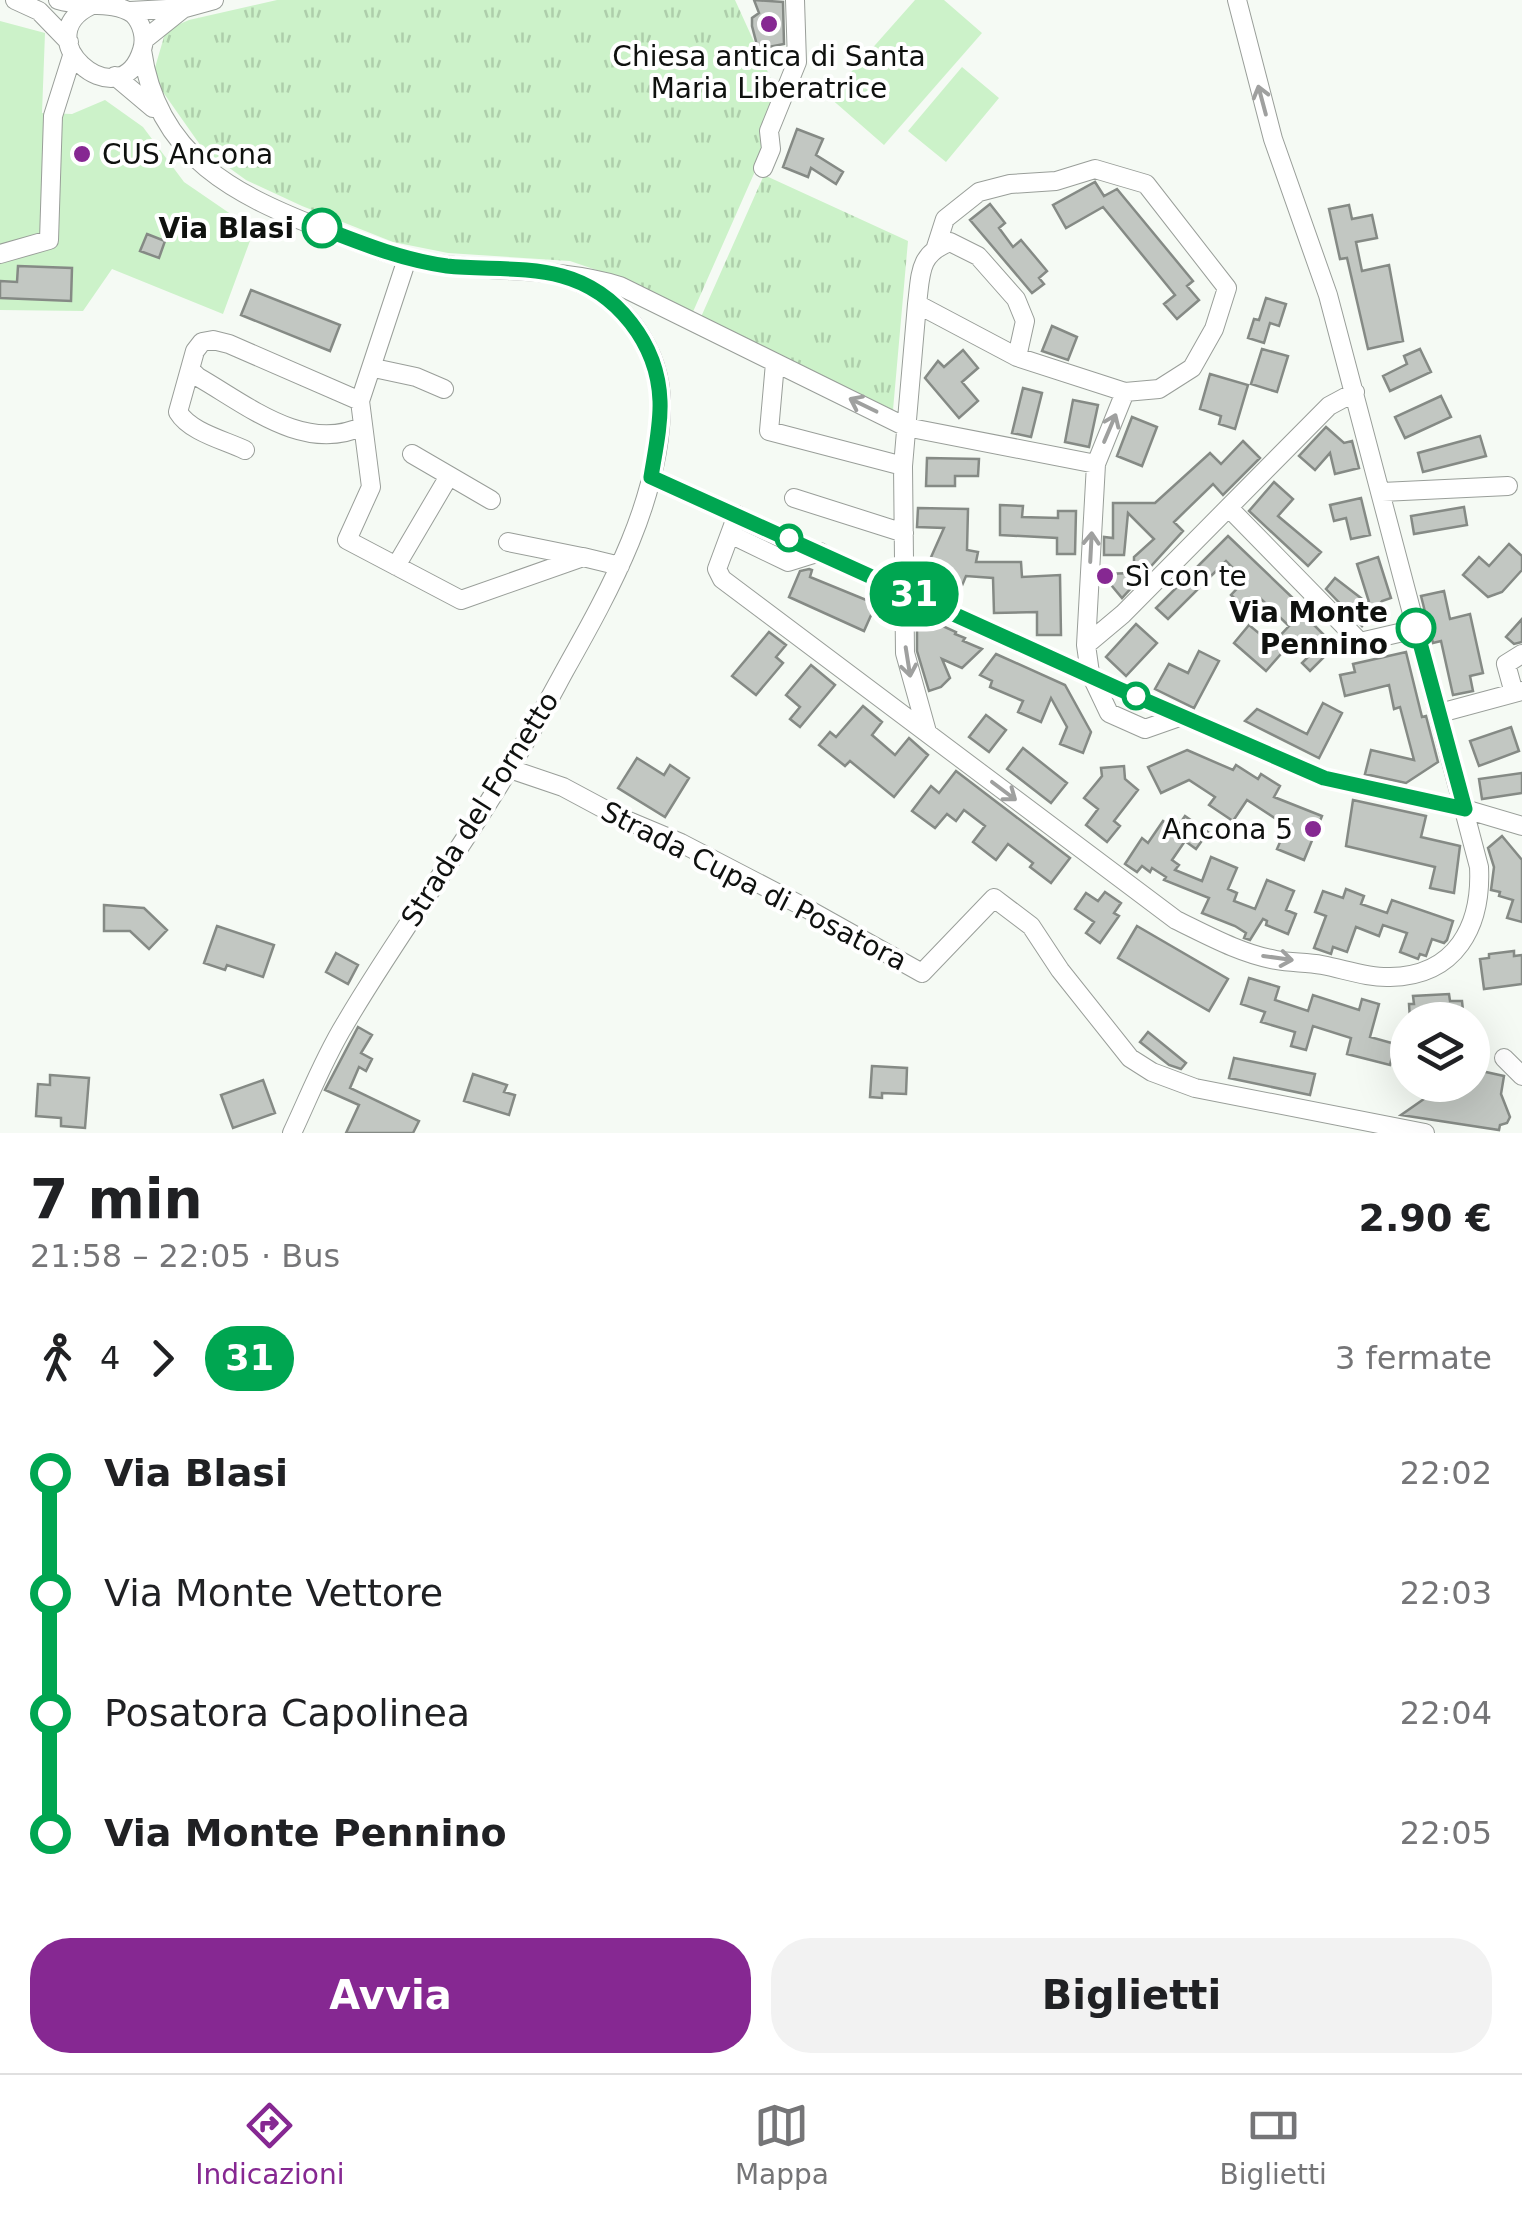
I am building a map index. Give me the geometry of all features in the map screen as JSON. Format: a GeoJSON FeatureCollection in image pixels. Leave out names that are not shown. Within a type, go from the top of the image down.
{"type":"FeatureCollection","features":[{"type":"Feature","properties":{"kind":"street"},"geometry":{"type":"LineString","coordinates":[[16,0],[40,11],[82,68],[107,76],[163,117]]}},
{"type":"Feature","properties":{"kind":"street"},"geometry":{"type":"LineString","coordinates":[[58,0],[69,4],[105,2],[130,11],[185,8],[214,0]]}},
{"type":"Feature","properties":{"kind":"street"},"geometry":{"type":"LineString","coordinates":[[763,168],[771,148],[769,131],[796,62],[795,0]]}},
{"type":"Feature","properties":{"kind":"street"},"geometry":{"type":"LineString","coordinates":[[738,515],[717,569],[722,579],[1176,920],[1238,949],[1276,960],[1388,978],[1418,974],[1444,960],[1464,940],[1480,897],[1479,867],[1465,809],[1328,295],[1273,139],[1237,0]]}},
{"type":"Feature","properties":{"kind":"street"},"geometry":{"type":"LineString","coordinates":[[0,254],[48,240],[53,116],[76,17],[105,2]]}},
{"type":"Feature","properties":{"kind":"street"},"geometry":{"type":"LineString","coordinates":[[56,106],[74,87],[133,66],[143,45],[185,8]]}},
{"type":"Feature","properties":{"kind":"street"},"geometry":{"type":"LineString","coordinates":[[130,11],[139,21],[147,84],[163,117],[196,160],[252,200],[407,259],[591,277],[620,286],[906,427],[1096,464]]}},
{"type":"Feature","properties":{"kind":"street"},"geometry":{"type":"LineString","coordinates":[[917,304],[1125,392],[1160,389],[1192,368],[1214,330],[1227,288],[1146,184],[1095,169],[1056,181],[1010,184],[979,192],[945,219],[936,247],[923,262],[917,304],[903,466],[905,653],[927,732]]}},
{"type":"Feature","properties":{"kind":"street"},"geometry":{"type":"LineString","coordinates":[[936,247],[950,242],[978,256],[1016,299],[1026,321],[1019,349]]}},
{"type":"Feature","properties":{"kind":"street"},"geometry":{"type":"LineString","coordinates":[[407,259],[360,401],[371,488],[347,540],[461,600],[583,557]]}},
{"type":"Feature","properties":{"kind":"street"},"geometry":{"type":"LineString","coordinates":[[561,275],[592,288],[617,306],[646,346],[657,374],[661,403],[651,477],[1324,778],[1465,809],[1522,826]]}},
{"type":"Feature","properties":{"kind":"street"},"geometry":{"type":"LineString","coordinates":[[245,450],[183,421],[178,412],[202,342],[213,340],[360,401]]}},
{"type":"Feature","properties":{"kind":"street"},"geometry":{"type":"LineString","coordinates":[[775,362],[769,431],[903,466]]}},
{"type":"Feature","properties":{"kind":"street"},"geometry":{"type":"LineString","coordinates":[[190,368],[198,377],[290,428],[330,435],[364,426]]}},
{"type":"Feature","properties":{"kind":"street"},"geometry":{"type":"LineString","coordinates":[[374,368],[416,377],[444,389]]}},
{"type":"Feature","properties":{"kind":"street"},"geometry":{"type":"LineString","coordinates":[[1125,392],[1096,464],[1086,645],[1090,674],[1108,713],[1144,729],[1182,716]]}},
{"type":"Feature","properties":{"kind":"street"},"geometry":{"type":"LineString","coordinates":[[1086,645],[1126,611],[1329,406],[1355,392]]}},
{"type":"Feature","properties":{"kind":"street"},"geometry":{"type":"LineString","coordinates":[[412,454],[490,500]]}},
{"type":"Feature","properties":{"kind":"street"},"geometry":{"type":"LineString","coordinates":[[396,566],[449,476]]}},
{"type":"Feature","properties":{"kind":"street","name":"Strada del Fornetto"},"geometry":{"type":"LineString","coordinates":[[292,1133],[342,1027],[510,768],[620,566],[651,477]]}},
{"type":"Feature","properties":{"kind":"street"},"geometry":{"type":"LineString","coordinates":[[1382,492],[1508,486]]}},
{"type":"Feature","properties":{"kind":"street"},"geometry":{"type":"LineString","coordinates":[[794,498],[904,533]]}},
{"type":"Feature","properties":{"kind":"street"},"geometry":{"type":"LineString","coordinates":[[1229,508],[1360,642],[1416,628]]}},
{"type":"Feature","properties":{"kind":"street"},"geometry":{"type":"LineString","coordinates":[[732,535],[788,562],[820,552]]}},
{"type":"Feature","properties":{"kind":"street"},"geometry":{"type":"LineString","coordinates":[[508,542],[620,566]]}},
{"type":"Feature","properties":{"kind":"street"},"geometry":{"type":"LineString","coordinates":[[1440,713],[1518,692],[1506,664],[1522,654]]}},
{"type":"Feature","properties":{"kind":"street","name":"Strada Cupa di Posatora"},"geometry":{"type":"LineString","coordinates":[[510,768],[563,787],[680,843],[922,973],[994,898],[1031,926],[1060,970],[1130,1058],[1152,1072],[1196,1088],[1425,1133]]}},
{"type":"Feature","properties":{"kind":"street"},"geometry":{"type":"LineString","coordinates":[[1504,1058],[1522,1076]]}},
{"type":"Feature","properties":{"kind":"green space"},"geometry":{"type":"Polygon","coordinates":[[[277,0],[735,0],[776,90],[763,132],[764,151],[692,314],[617,277],[570,261],[448,253],[393,242],[246,180],[203,149],[158,85],[154,71],[166,30],[189,20],[277,0]]]}},
{"type":"Feature","properties":{"kind":"green space"},"geometry":{"type":"Polygon","coordinates":[[[915,0],[944,0],[982,33],[884,145],[829,97],[915,0]]]}},
{"type":"Feature","properties":{"kind":"green space","name":"CUS Ancona"},"geometry":{"type":"Polygon","coordinates":[[[0,21],[45,33],[42,113],[72,114],[105,100],[143,127],[184,182],[254,230],[223,314],[112,269],[83,311],[0,310],[0,21]]]}},
{"type":"Feature","properties":{"kind":"green space"},"geometry":{"type":"Polygon","coordinates":[[[962,67],[999,98],[946,162],[908,131],[962,67]]]}},
{"type":"Feature","properties":{"kind":"green space"},"geometry":{"type":"Polygon","coordinates":[[[764,175],[908,241],[893,410],[701,317],[764,175]]]}},
{"type":"Feature","properties":{"kind":"building","name":"Chiesa antica di Santa Maria Liberatrice"},"geometry":{"type":"Polygon","coordinates":[[[754,0],[783,2],[784,44],[758,49],[752,26],[752,18],[759,13],[754,0]]]}},
{"type":"Feature","properties":{"kind":"building"},"geometry":{"type":"Polygon","coordinates":[[[797,129],[823,139],[816,155],[843,172],[836,184],[811,168],[808,177],[783,167],[797,129]]]}},
{"type":"Feature","properties":{"kind":"building"},"geometry":{"type":"Polygon","coordinates":[[[1095,182],[1104,196],[1117,189],[1193,281],[1187,286],[1199,300],[1177,319],[1164,304],[1175,295],[1103,207],[1066,228],[1053,205],[1095,182]]]}},
{"type":"Feature","properties":{"kind":"building"},"geometry":{"type":"Polygon","coordinates":[[[990,204],[1005,223],[999,228],[1013,247],[1021,240],[1047,271],[1039,278],[1044,284],[1032,293],[970,220],[990,204]]]}},
{"type":"Feature","properties":{"kind":"building"},"geometry":{"type":"Polygon","coordinates":[[[1349,205],[1352,219],[1372,215],[1377,238],[1356,242],[1362,271],[1389,265],[1403,341],[1368,349],[1347,258],[1340,259],[1329,209],[1349,205]]]}},
{"type":"Feature","properties":{"kind":"building"},"geometry":{"type":"Polygon","coordinates":[[[147,234],[165,241],[159,258],[140,251],[147,234]]]}},
{"type":"Feature","properties":{"kind":"building"},"geometry":{"type":"Polygon","coordinates":[[[18,266],[72,268],[71,301],[0,298],[0,281],[17,282],[18,266]]]}},
{"type":"Feature","properties":{"kind":"building"},"geometry":{"type":"Polygon","coordinates":[[[251,290],[340,325],[330,351],[241,315],[251,290]]]}},
{"type":"Feature","properties":{"kind":"building"},"geometry":{"type":"Polygon","coordinates":[[[1266,298],[1286,304],[1279,326],[1270,323],[1264,343],[1248,338],[1266,298]]]}},
{"type":"Feature","properties":{"kind":"building"},"geometry":{"type":"Polygon","coordinates":[[[1052,326],[1077,337],[1068,360],[1042,351],[1052,326]]]}},
{"type":"Feature","properties":{"kind":"building"},"geometry":{"type":"Polygon","coordinates":[[[1262,349],[1288,356],[1277,392],[1251,384],[1262,349]]]}},
{"type":"Feature","properties":{"kind":"building"},"geometry":{"type":"Polygon","coordinates":[[[1420,349],[1431,372],[1390,391],[1383,376],[1407,364],[1404,356],[1420,349]]]}},
{"type":"Feature","properties":{"kind":"building"},"geometry":{"type":"Polygon","coordinates":[[[963,350],[978,368],[962,382],[978,401],[959,418],[925,378],[938,361],[944,367],[963,350]]]}},
{"type":"Feature","properties":{"kind":"building"},"geometry":{"type":"Polygon","coordinates":[[[1210,374],[1248,385],[1235,429],[1219,424],[1221,416],[1200,409],[1210,374]]]}},
{"type":"Feature","properties":{"kind":"building"},"geometry":{"type":"Polygon","coordinates":[[[1023,388],[1042,393],[1031,437],[1012,433],[1023,388]]]}},
{"type":"Feature","properties":{"kind":"building"},"geometry":{"type":"Polygon","coordinates":[[[1441,396],[1451,417],[1405,438],[1395,417],[1441,396]]]}},
{"type":"Feature","properties":{"kind":"building"},"geometry":{"type":"Polygon","coordinates":[[[1073,400],[1098,405],[1089,447],[1065,442],[1073,400]]]}},
{"type":"Feature","properties":{"kind":"building"},"geometry":{"type":"Polygon","coordinates":[[[1132,417],[1157,427],[1142,466],[1117,456],[1132,417]]]}},
{"type":"Feature","properties":{"kind":"building"},"geometry":{"type":"Polygon","coordinates":[[[1326,427],[1344,443],[1352,441],[1359,468],[1335,474],[1330,453],[1315,470],[1299,456],[1326,427]]]}},
{"type":"Feature","properties":{"kind":"building"},"geometry":{"type":"Polygon","coordinates":[[[1480,436],[1486,456],[1423,472],[1418,453],[1480,436]]]}},
{"type":"Feature","properties":{"kind":"building"},"geometry":{"type":"Polygon","coordinates":[[[1243,441],[1260,458],[1223,495],[1213,484],[1174,522],[1183,531],[1122,598],[1102,574],[1134,573],[1134,557],[1154,539],[1128,513],[1124,555],[1104,555],[1104,537],[1113,538],[1113,503],[1155,503],[1210,453],[1221,464],[1243,441]]]}},
{"type":"Feature","properties":{"kind":"building"},"geometry":{"type":"Polygon","coordinates":[[[927,458],[979,459],[978,476],[955,476],[955,486],[926,486],[927,458]]]}},
{"type":"Feature","properties":{"kind":"building"},"geometry":{"type":"Polygon","coordinates":[[[1274,482],[1293,499],[1278,516],[1321,552],[1308,566],[1249,511],[1274,482]]]}},
{"type":"Feature","properties":{"kind":"building"},"geometry":{"type":"Polygon","coordinates":[[[1361,498],[1370,535],[1351,539],[1346,518],[1334,521],[1330,505],[1361,498]]]}},
{"type":"Feature","properties":{"kind":"building"},"geometry":{"type":"Polygon","coordinates":[[[1000,505],[1023,506],[1022,517],[1058,518],[1058,511],[1076,511],[1075,554],[1057,554],[1057,538],[1000,535],[1000,505]]]}},
{"type":"Feature","properties":{"kind":"building"},"geometry":{"type":"Polygon","coordinates":[[[1464,507],[1467,525],[1414,534],[1411,516],[1464,507]]]}},
{"type":"Feature","properties":{"kind":"building"},"geometry":{"type":"Polygon","coordinates":[[[918,508],[968,509],[967,550],[978,552],[976,562],[1021,562],[1022,577],[1060,575],[1061,635],[1037,635],[1037,612],[994,613],[993,578],[966,576],[958,595],[934,585],[936,579],[924,573],[944,528],[917,527],[918,508]]]}},
{"type":"Feature","properties":{"kind":"building"},"geometry":{"type":"Polygon","coordinates":[[[1228,536],[1296,601],[1293,604],[1335,646],[1310,671],[1302,663],[1311,654],[1295,638],[1266,671],[1234,643],[1249,625],[1272,644],[1289,626],[1261,599],[1249,612],[1231,595],[1245,580],[1226,561],[1168,619],[1156,608],[1228,536]]]}},
{"type":"Feature","properties":{"kind":"building"},"geometry":{"type":"Polygon","coordinates":[[[1509,544],[1522,556],[1522,570],[1502,592],[1488,597],[1463,575],[1479,557],[1489,566],[1509,544]]]}},
{"type":"Feature","properties":{"kind":"building"},"geometry":{"type":"Polygon","coordinates":[[[1378,557],[1391,598],[1382,601],[1362,626],[1326,589],[1335,578],[1370,605],[1357,564],[1378,557]]]}},
{"type":"Feature","properties":{"kind":"building"},"geometry":{"type":"Polygon","coordinates":[[[809,569],[810,577],[876,604],[864,631],[789,597],[800,571],[809,569]]]}},
{"type":"Feature","properties":{"kind":"building"},"geometry":{"type":"Polygon","coordinates":[[[1444,591],[1450,619],[1470,614],[1483,673],[1470,676],[1473,691],[1453,695],[1441,641],[1433,643],[1421,596],[1444,591]]]}},
{"type":"Feature","properties":{"kind":"building"},"geometry":{"type":"Polygon","coordinates":[[[923,617],[982,649],[962,668],[942,659],[950,678],[929,691],[917,651],[917,621],[923,617]]]}},
{"type":"Feature","properties":{"kind":"building"},"geometry":{"type":"Polygon","coordinates":[[[1522,619],[1522,642],[1514,644],[1506,637],[1522,619]]]}},
{"type":"Feature","properties":{"kind":"building"},"geometry":{"type":"Polygon","coordinates":[[[1136,624],[1157,643],[1126,676],[1106,657],[1136,624]]]}},
{"type":"Feature","properties":{"kind":"building"},"geometry":{"type":"Polygon","coordinates":[[[769,632],[786,645],[776,657],[783,663],[756,695],[732,676],[769,632]]]}},
{"type":"Feature","properties":{"kind":"building"},"geometry":{"type":"Polygon","coordinates":[[[1199,651],[1219,661],[1194,708],[1155,689],[1169,664],[1188,673],[1199,651]]]}},
{"type":"Feature","properties":{"kind":"building"},"geometry":{"type":"Polygon","coordinates":[[[1406,652],[1438,762],[1406,783],[1365,774],[1371,750],[1414,760],[1400,707],[1394,709],[1389,685],[1345,696],[1340,675],[1355,672],[1353,664],[1406,652]]]}},
{"type":"Feature","properties":{"kind":"building"},"geometry":{"type":"Polygon","coordinates":[[[996,654],[1065,685],[1091,732],[1083,753],[1060,744],[1067,727],[1051,698],[1041,722],[1018,712],[1023,701],[990,687],[992,681],[980,675],[996,654]]]}},
{"type":"Feature","properties":{"kind":"building"},"geometry":{"type":"Polygon","coordinates":[[[811,665],[835,685],[800,727],[790,719],[800,707],[786,695],[811,665]]]}},
{"type":"Feature","properties":{"kind":"building"},"geometry":{"type":"Polygon","coordinates":[[[1323,703],[1342,713],[1319,758],[1245,721],[1257,709],[1307,734],[1323,703]]]}},
{"type":"Feature","properties":{"kind":"building"},"geometry":{"type":"Polygon","coordinates":[[[863,706],[882,722],[872,735],[895,755],[909,738],[928,755],[894,797],[850,761],[845,766],[819,745],[830,732],[836,737],[863,706]]]}},
{"type":"Feature","properties":{"kind":"building"},"geometry":{"type":"Polygon","coordinates":[[[986,715],[1006,730],[989,752],[969,737],[986,715]]]}},
{"type":"Feature","properties":{"kind":"building"},"geometry":{"type":"Polygon","coordinates":[[[1511,727],[1519,751],[1479,766],[1470,741],[1511,727]]]}},
{"type":"Feature","properties":{"kind":"building"},"geometry":{"type":"Polygon","coordinates":[[[1023,748],[1067,783],[1051,803],[1007,769],[1023,748]]]}},
{"type":"Feature","properties":{"kind":"building"},"geometry":{"type":"Polygon","coordinates":[[[1187,750],[1233,770],[1236,765],[1258,779],[1261,774],[1280,786],[1274,797],[1322,816],[1304,860],[1277,849],[1287,826],[1247,800],[1233,821],[1209,805],[1215,797],[1189,780],[1161,793],[1148,767],[1187,750]]]}},
{"type":"Feature","properties":{"kind":"building"},"geometry":{"type":"Polygon","coordinates":[[[637,758],[664,775],[670,765],[689,778],[665,817],[618,788],[637,758]]]}},
{"type":"Feature","properties":{"kind":"building"},"geometry":{"type":"Polygon","coordinates":[[[1124,766],[1125,779],[1138,790],[1114,821],[1120,826],[1107,842],[1086,825],[1098,809],[1084,798],[1102,776],[1101,768],[1124,766]]]}},
{"type":"Feature","properties":{"kind":"building"},"geometry":{"type":"Polygon","coordinates":[[[956,771],[1070,858],[1051,883],[1008,844],[996,860],[973,842],[985,826],[964,810],[956,821],[947,814],[935,828],[912,811],[931,786],[939,793],[956,771]]]}},
{"type":"Feature","properties":{"kind":"building"},"geometry":{"type":"Polygon","coordinates":[[[1522,773],[1522,793],[1482,799],[1479,779],[1522,773]]]}},
{"type":"Feature","properties":{"kind":"building"},"geometry":{"type":"Polygon","coordinates":[[[1353,800],[1426,816],[1421,837],[1460,846],[1454,893],[1430,888],[1435,867],[1346,846],[1353,800]]]}},
{"type":"Feature","properties":{"kind":"building"},"geometry":{"type":"Polygon","coordinates":[[[1185,816],[1208,832],[1196,849],[1185,841],[1172,860],[1179,865],[1175,870],[1202,881],[1211,857],[1237,868],[1228,889],[1237,893],[1234,901],[1255,909],[1267,880],[1294,891],[1286,910],[1296,914],[1288,934],[1266,925],[1263,919],[1250,940],[1244,938],[1246,933],[1235,926],[1202,913],[1209,898],[1164,880],[1166,877],[1152,868],[1150,872],[1142,866],[1137,872],[1125,864],[1142,838],[1148,843],[1163,821],[1176,829],[1185,816]]]}},
{"type":"Feature","properties":{"kind":"building"},"geometry":{"type":"Polygon","coordinates":[[[1502,836],[1522,860],[1522,922],[1507,918],[1513,900],[1491,890],[1494,867],[1488,848],[1502,836]]]}},
{"type":"Feature","properties":{"kind":"building"},"geometry":{"type":"Polygon","coordinates":[[[1346,889],[1364,896],[1361,904],[1387,913],[1392,900],[1453,921],[1447,940],[1444,943],[1432,939],[1426,956],[1420,954],[1418,959],[1400,952],[1407,933],[1383,925],[1379,936],[1356,927],[1347,952],[1333,947],[1331,954],[1314,948],[1326,916],[1315,912],[1323,891],[1343,898],[1346,889]]]}},
{"type":"Feature","properties":{"kind":"building"},"geometry":{"type":"Polygon","coordinates":[[[1105,892],[1121,903],[1114,913],[1119,916],[1100,943],[1086,933],[1094,922],[1075,909],[1086,893],[1098,901],[1105,892]]]}},
{"type":"Feature","properties":{"kind":"building"},"geometry":{"type":"Polygon","coordinates":[[[104,905],[144,908],[167,930],[149,949],[130,931],[104,931],[104,905]]]}},
{"type":"Feature","properties":{"kind":"building"},"geometry":{"type":"Polygon","coordinates":[[[217,926],[274,945],[263,977],[227,965],[225,970],[204,963],[217,926]]]}},
{"type":"Feature","properties":{"kind":"building"},"geometry":{"type":"Polygon","coordinates":[[[1137,926],[1228,979],[1209,1011],[1118,958],[1137,926]]]}},
{"type":"Feature","properties":{"kind":"building"},"geometry":{"type":"Polygon","coordinates":[[[1514,951],[1514,956],[1522,955],[1522,984],[1484,989],[1480,959],[1514,951]]]}},
{"type":"Feature","properties":{"kind":"building"},"geometry":{"type":"Polygon","coordinates":[[[336,953],[358,965],[348,984],[326,972],[336,953]]]}},
{"type":"Feature","properties":{"kind":"building"},"geometry":{"type":"Polygon","coordinates":[[[1249,978],[1279,987],[1275,1000],[1308,1011],[1313,995],[1359,1010],[1362,999],[1379,1004],[1370,1037],[1390,1043],[1390,1065],[1347,1054],[1351,1038],[1313,1026],[1306,1050],[1291,1046],[1295,1032],[1261,1022],[1265,1012],[1241,1004],[1249,978]]]}},
{"type":"Feature","properties":{"kind":"building"},"geometry":{"type":"Polygon","coordinates":[[[1449,994],[1450,1001],[1462,1002],[1414,1002],[1413,996],[1449,994]]]}},
{"type":"Feature","properties":{"kind":"building"},"geometry":{"type":"Polygon","coordinates":[[[358,1027],[372,1035],[361,1053],[372,1059],[366,1071],[359,1067],[350,1088],[419,1121],[413,1133],[346,1133],[359,1105],[325,1090],[358,1027]]]}},
{"type":"Feature","properties":{"kind":"building"},"geometry":{"type":"Polygon","coordinates":[[[1148,1032],[1186,1063],[1181,1069],[1169,1065],[1140,1042],[1148,1032]]]}},
{"type":"Feature","properties":{"kind":"building"},"geometry":{"type":"Polygon","coordinates":[[[1234,1058],[1315,1074],[1310,1095],[1229,1078],[1234,1058]]]}},
{"type":"Feature","properties":{"kind":"building"},"geometry":{"type":"Polygon","coordinates":[[[872,1066],[907,1068],[906,1094],[870,1097],[872,1066]]]}},
{"type":"Feature","properties":{"kind":"building"},"geometry":{"type":"Polygon","coordinates":[[[1490,1073],[1504,1076],[1501,1094],[1510,1117],[1499,1130],[1401,1115],[1420,1102],[1490,1102],[1490,1073]]]}},
{"type":"Feature","properties":{"kind":"building"},"geometry":{"type":"Polygon","coordinates":[[[473,1074],[507,1085],[504,1092],[515,1095],[509,1115],[464,1101],[473,1074]]]}},
{"type":"Feature","properties":{"kind":"building"},"geometry":{"type":"Polygon","coordinates":[[[50,1075],[89,1078],[85,1128],[61,1126],[61,1118],[36,1116],[38,1084],[50,1085],[50,1075]]]}},
{"type":"Feature","properties":{"kind":"building"},"geometry":{"type":"Polygon","coordinates":[[[263,1080],[275,1113],[233,1128],[221,1095],[263,1080]]]}},
{"type":"Feature","properties":{"kind":"bus line","name":"31"},"geometry":{"type":"LineString","coordinates":[[322,228],[407,259],[561,275],[592,288],[617,306],[632,322],[657,374],[661,403],[651,477],[1324,778],[1465,809],[1416,628]]}},
{"type":"Feature","properties":{"kind":"place","name":"Chiesa antica di Santa Maria Liberatrice"},"geometry":{"type":"Point","coordinates":[769,24]}},
{"type":"Feature","properties":{"kind":"place","name":"CUS Ancona"},"geometry":{"type":"Point","coordinates":[82,154]}},
{"type":"Feature","properties":{"kind":"place","name":"Via Blasi"},"geometry":{"type":"Point","coordinates":[322,228]}},
{"type":"Feature","properties":{"kind":"place","name":"Sì con te"},"geometry":{"type":"Point","coordinates":[1105,576]}},
{"type":"Feature","properties":{"kind":"place","name":"Via Monte Pennino"},"geometry":{"type":"Point","coordinates":[1416,628]}},
{"type":"Feature","properties":{"kind":"place","name":"Ancona 5"},"geometry":{"type":"Point","coordinates":[1313,829]}}]}
